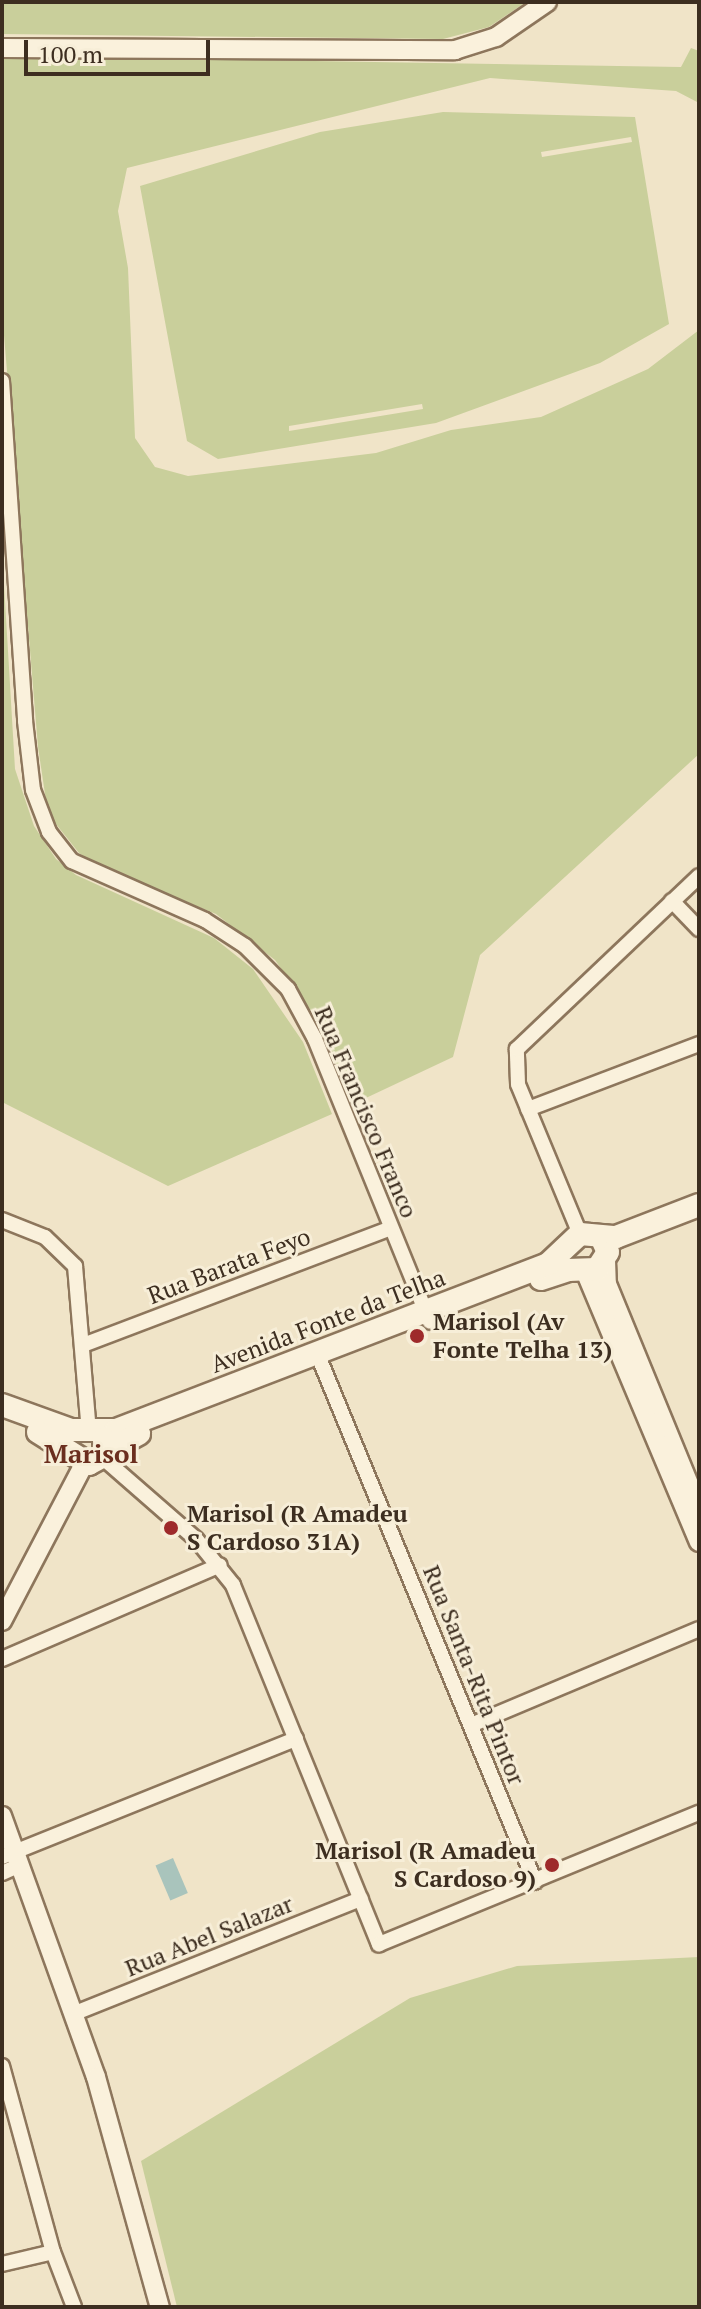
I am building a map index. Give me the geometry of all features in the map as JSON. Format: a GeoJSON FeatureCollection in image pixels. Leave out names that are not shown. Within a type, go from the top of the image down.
{"type":"FeatureCollection","features":[{"type":"Feature","properties":{"kind":"main road","name":"Avenida Fonte da Telha"},"geometry":{"type":"LineString","coordinates":[[91,1446],[428,1316],[548,1264],[699,1205]]}},
{"type":"Feature","properties":{"kind":"main road","name":"Avenida Fonte da Telha"},"geometry":{"type":"LineString","coordinates":[[593,1247],[699,1218]]}},
{"type":"Feature","properties":{"kind":"main road","name":"Avenida Fonte da Telha"},"geometry":{"type":"LineString","coordinates":[[428,1316],[558,1272],[597,1269],[593,1247]]}},
{"type":"Feature","properties":{"kind":"main road"},"geometry":{"type":"LineString","coordinates":[[582,1271],[570,1259],[593,1247]]}},
{"type":"Feature","properties":{"kind":"main road"},"geometry":{"type":"LineString","coordinates":[[2,1405],[91,1446]]}},
{"type":"Feature","properties":{"kind":"main road"},"geometry":{"type":"LineString","coordinates":[[2,1418],[53,1439],[91,1446]]}},
{"type":"Feature","properties":{"kind":"street"},"geometry":{"type":"LineString","coordinates":[[2,48],[455,50],[496,37],[547,2]]}},
{"type":"Feature","properties":{"kind":"street","name":"Rua Francisco Franco"},"geometry":{"type":"LineString","coordinates":[[2,381],[25,721],[33,790],[49,832],[72,861],[205,920],[245,946],[288,989],[315,1039],[428,1316]]}},
{"type":"Feature","properties":{"kind":"street"},"geometry":{"type":"LineString","coordinates":[[699,876],[524,1038],[514,1072],[528,1109],[593,1247],[699,1508]]}},
{"type":"Feature","properties":{"kind":"street"},"geometry":{"type":"LineString","coordinates":[[672,901],[699,929]]}},
{"type":"Feature","properties":{"kind":"street"},"geometry":{"type":"LineString","coordinates":[[528,1109],[699,1044]]}},
{"type":"Feature","properties":{"kind":"street"},"geometry":{"type":"LineString","coordinates":[[2,1220],[45,1237],[75,1266],[91,1446],[2,1621]]}},
{"type":"Feature","properties":{"kind":"street","name":"Rua Barata Feyo"},"geometry":{"type":"LineString","coordinates":[[83,1345],[391,1228]]}},
{"type":"Feature","properties":{"kind":"street"},"geometry":{"type":"LineString","coordinates":[[582,1271],[699,1542]]}},
{"type":"Feature","properties":{"kind":"street","name":"Rua Santa-Rita Pintor"},"geometry":{"type":"LineString","coordinates":[[319,1358],[535,1882]]}},
{"type":"Feature","properties":{"kind":"street"},"geometry":{"type":"LineString","coordinates":[[91,1446],[220,1565],[296,1739],[379,1944],[699,1813]]}},
{"type":"Feature","properties":{"kind":"street"},"geometry":{"type":"LineString","coordinates":[[2,1659],[220,1565]]}},
{"type":"Feature","properties":{"kind":"street"},"geometry":{"type":"LineString","coordinates":[[471,1725],[699,1629]]}},
{"type":"Feature","properties":{"kind":"street"},"geometry":{"type":"LineString","coordinates":[[2,1873],[12,1859],[296,1739]]}},
{"type":"Feature","properties":{"kind":"street"},"geometry":{"type":"LineString","coordinates":[[2,1816],[12,1859],[96,2077],[160,2307]]}},
{"type":"Feature","properties":{"kind":"street","name":"Rua Abel Salazar"},"geometry":{"type":"LineString","coordinates":[[73,2014],[361,1899]]}},
{"type":"Feature","properties":{"kind":"street"},"geometry":{"type":"LineString","coordinates":[[2,2066],[53,2252],[74,2307]]}},
{"type":"Feature","properties":{"kind":"street"},"geometry":{"type":"LineString","coordinates":[[2,2264],[53,2252]]}},
{"type":"Feature","properties":{"kind":"green space"},"geometry":{"type":"Polygon","coordinates":[[[2,2],[526,2],[489,27],[443,39],[2,34],[2,2]]]}},
{"type":"Feature","properties":{"kind":"green space"},"geometry":{"type":"Polygon","coordinates":[[[691,48],[699,51],[699,103],[676,91],[490,78],[127,168],[118,211],[128,268],[135,438],[155,467],[188,476],[376,453],[451,430],[541,417],[648,369],[699,330],[699,754],[480,955],[453,1057],[351,1105],[324,1029],[275,960],[216,914],[98,866],[79,853],[48,814],[38,747],[2,311],[2,56],[681,67],[691,48]]]}},
{"type":"Feature","properties":{"kind":"green space"},"geometry":{"type":"Polygon","coordinates":[[[443,112],[635,117],[669,324],[600,363],[436,423],[218,459],[187,441],[140,186],[320,132],[443,112]],[[631,137],[541,152],[542,157],[632,142],[631,137]],[[422,404],[289,426],[289,431],[423,409],[422,404]]]}},
{"type":"Feature","properties":{"kind":"green space"},"geometry":{"type":"Polygon","coordinates":[[[2,550],[15,769],[34,826],[56,859],[76,875],[214,938],[253,969],[303,1042],[332,1114],[168,1186],[2,1102],[2,550]]]}},
{"type":"Feature","properties":{"kind":"green space"},"geometry":{"type":"Polygon","coordinates":[[[699,1957],[699,2307],[177,2307],[141,2161],[410,1998],[517,1966],[699,1957]]]}},
{"type":"Feature","properties":{"kind":"water"},"geometry":{"type":"Polygon","coordinates":[[[173,1858],[188,1893],[170,1900],[156,1865],[173,1858]]]}},
{"type":"Feature","properties":{"kind":"place","name":"Marisol (Av Fonte Telha 13)"},"geometry":{"type":"Point","coordinates":[417,1336]}},
{"type":"Feature","properties":{"kind":"place","name":"Marisol (R Amadeu S Cardoso 31A)"},"geometry":{"type":"Point","coordinates":[171,1528]}},
{"type":"Feature","properties":{"kind":"place","name":"Marisol (R Amadeu S Cardoso 9)"},"geometry":{"type":"Point","coordinates":[552,1865]}},
{"type":"Feature","properties":{"kind":"district","name":"Marisol"},"geometry":{"type":"Point","coordinates":[91,1454]}}]}
